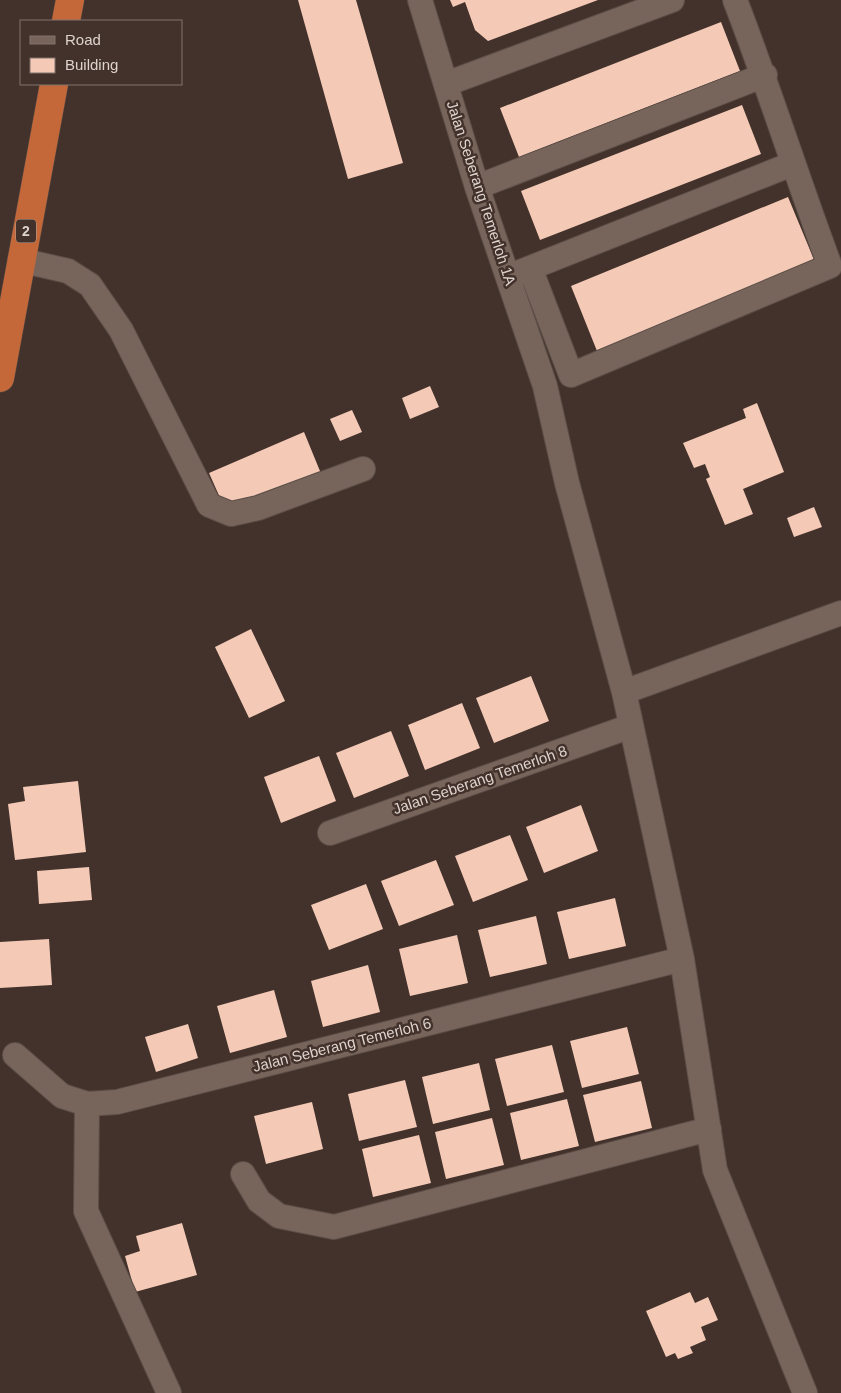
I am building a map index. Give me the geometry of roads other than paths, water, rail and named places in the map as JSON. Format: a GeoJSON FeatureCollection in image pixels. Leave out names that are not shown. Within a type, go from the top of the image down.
{"type":"FeatureCollection","features":[{"type":"Feature","properties":{"kind":"highway"},"geometry":{"type":"LineString","coordinates":[[66,20],[70,0]]}},
{"type":"Feature","properties":{"kind":"highway","name":"2"},"geometry":{"type":"LineString","coordinates":[[0,378],[20,260],[54,85]]}},
{"type":"Feature","properties":{"kind":"street","name":"Jalan Seberang Temerloh 1A"},"geometry":{"type":"LineString","coordinates":[[420,0],[477,187],[545,386],[567,483],[624,692],[682,960],[716,1170],[805,1393]]}},
{"type":"Feature","properties":{"kind":"street"},"geometry":{"type":"LineString","coordinates":[[446,84],[672,0]]}},
{"type":"Feature","properties":{"kind":"street"},"geometry":{"type":"LineString","coordinates":[[530,268],[571,375],[830,266],[792,164],[764,75],[735,0]]}},
{"type":"Feature","properties":{"kind":"street"},"geometry":{"type":"LineString","coordinates":[[477,187],[764,75]]}},
{"type":"Feature","properties":{"kind":"street"},"geometry":{"type":"LineString","coordinates":[[507,277],[792,164]]}},
{"type":"Feature","properties":{"kind":"street"},"geometry":{"type":"LineString","coordinates":[[20,260],[68,271],[90,285],[121,330],[209,505],[231,514],[258,508],[363,469]]}},
{"type":"Feature","properties":{"kind":"street"},"geometry":{"type":"LineString","coordinates":[[624,692],[841,613]]}},
{"type":"Feature","properties":{"kind":"street","name":"Jalan Seberang Temerloh 8"},"geometry":{"type":"LineString","coordinates":[[330,833],[631,726]]}},
{"type":"Feature","properties":{"kind":"street","name":"Jalan Seberang Temerloh 6"},"geometry":{"type":"LineString","coordinates":[[15,1055],[62,1096],[87,1104],[117,1102],[682,960]]}},
{"type":"Feature","properties":{"kind":"street"},"geometry":{"type":"LineString","coordinates":[[87,1104],[86,1211],[169,1393]]}},
{"type":"Feature","properties":{"kind":"street"},"geometry":{"type":"LineString","coordinates":[[243,1174],[260,1201],[279,1216],[334,1227],[709,1130]]}}]}
